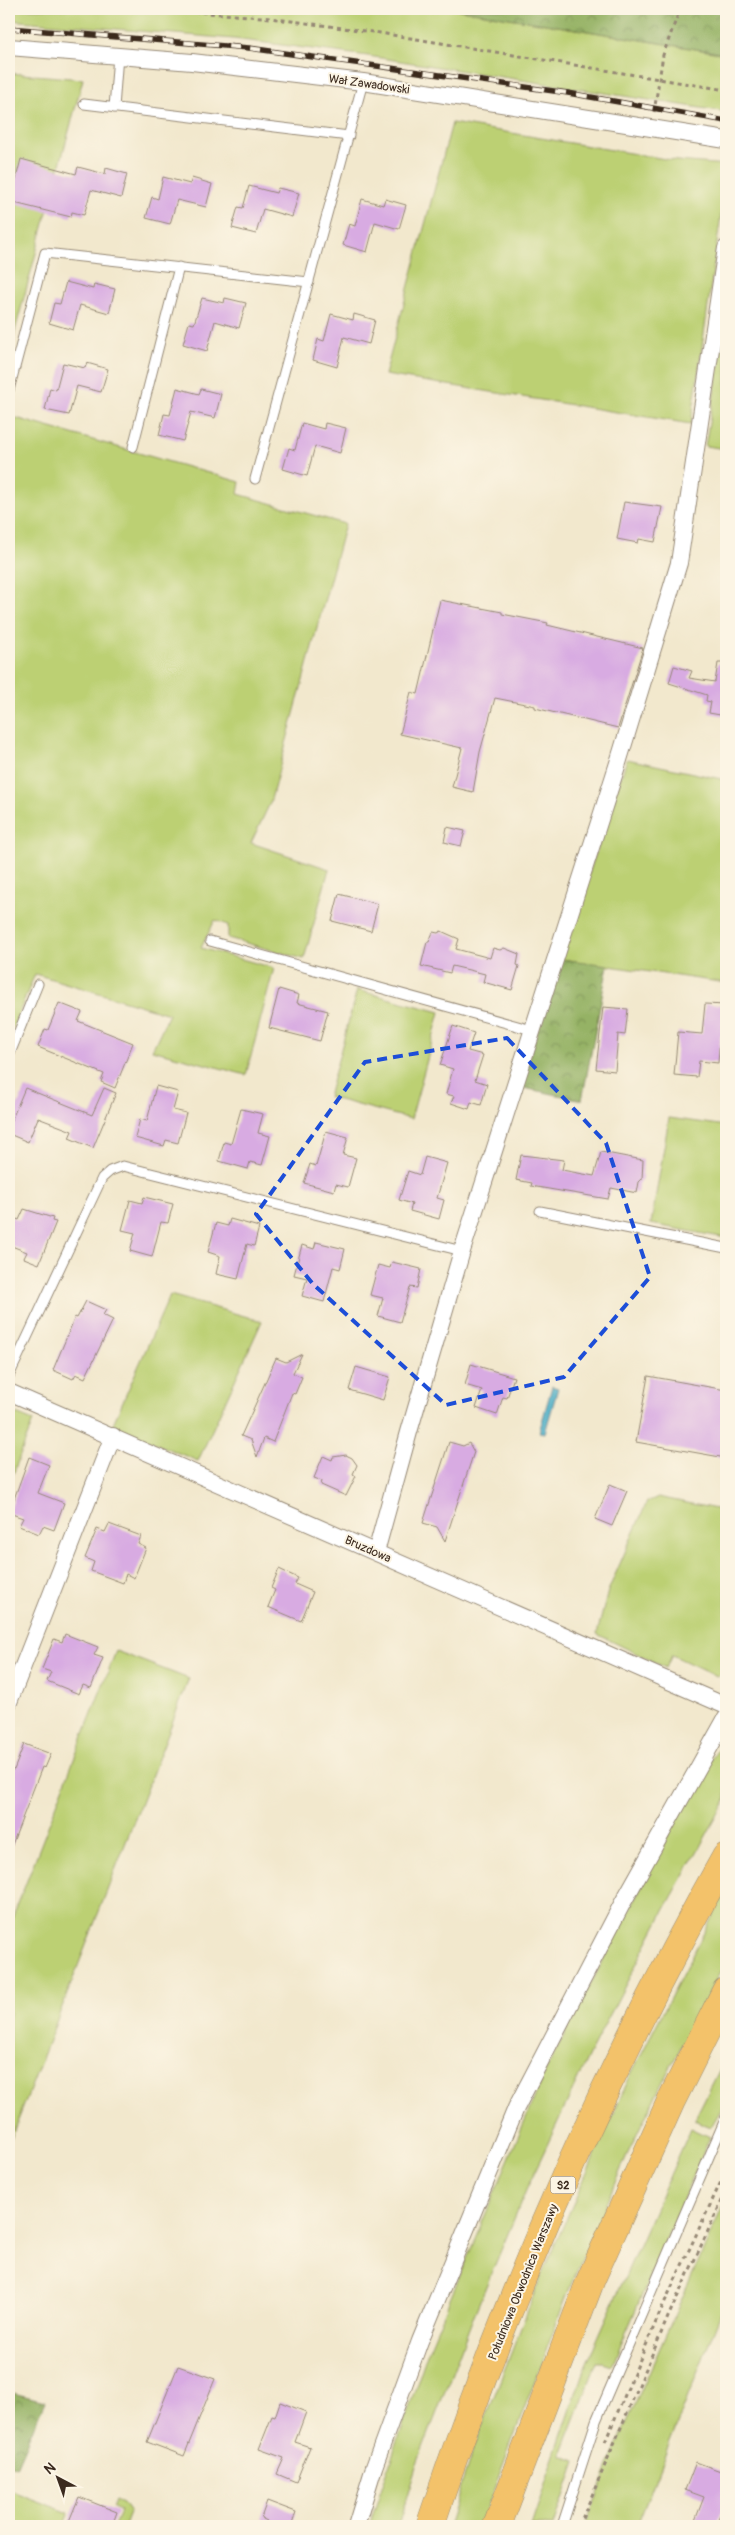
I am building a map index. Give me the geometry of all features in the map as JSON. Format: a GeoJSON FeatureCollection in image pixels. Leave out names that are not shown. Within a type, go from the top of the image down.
{"type":"FeatureCollection","features":[{"type":"Feature","properties":{"kind":"highway","name":"Południowa Obwodnica Warszawy"},"geometry":{"type":"LineString","coordinates":[[430,2526],[452,2462],[522,2277],[595,2112],[726,1857]]}},
{"type":"Feature","properties":{"kind":"highway"},"geometry":{"type":"LineString","coordinates":[[497,2526],[591,2279],[671,2101],[726,1991]]}},
{"type":"Feature","properties":{"kind":"street","name":"Wał Zawadowski"},"geometry":{"type":"LineString","coordinates":[[9,47],[118,55],[363,82],[726,140]]}},
{"type":"Feature","properties":{"kind":"street"},"geometry":{"type":"LineString","coordinates":[[376,1552],[462,1251],[610,790],[679,563],[726,248]]}},
{"type":"Feature","properties":{"kind":"street","name":"Bruzdowa"},"geometry":{"type":"LineString","coordinates":[[9,1392],[726,1706]]}},
{"type":"Feature","properties":{"kind":"street"},"geometry":{"type":"LineString","coordinates":[[9,1702],[113,1436]]}},
{"type":"Feature","properties":{"kind":"street"},"geometry":{"type":"LineString","coordinates":[[356,2526],[374,2467],[420,2341],[516,2108],[622,1904],[726,1718]]}},
{"type":"Feature","properties":{"kind":"lane"},"geometry":{"type":"LineString","coordinates":[[114,108],[118,55]]}},
{"type":"Feature","properties":{"kind":"lane"},"geometry":{"type":"LineString","coordinates":[[255,479],[363,82]]}},
{"type":"Feature","properties":{"kind":"lane"},"geometry":{"type":"LineString","coordinates":[[84,104],[349,136]]}},
{"type":"Feature","properties":{"kind":"lane"},"geometry":{"type":"LineString","coordinates":[[9,390],[45,253],[309,282]]}},
{"type":"Feature","properties":{"kind":"lane"},"geometry":{"type":"LineString","coordinates":[[133,447],[179,267]]}},
{"type":"Feature","properties":{"kind":"lane"},"geometry":{"type":"LineString","coordinates":[[210,940],[532,1030]]}},
{"type":"Feature","properties":{"kind":"lane"},"geometry":{"type":"LineString","coordinates":[[9,1056],[38,984]]}},
{"type":"Feature","properties":{"kind":"lane"},"geometry":{"type":"LineString","coordinates":[[9,1376],[102,1178],[110,1171],[123,1166],[462,1251]]}},
{"type":"Feature","properties":{"kind":"lane"},"geometry":{"type":"LineString","coordinates":[[540,1211],[726,1248]]}},
{"type":"Feature","properties":{"kind":"lane"},"geometry":{"type":"LineString","coordinates":[[562,2526],[596,2421],[726,2117]]}},
{"type":"Feature","properties":{"kind":"path"},"geometry":{"type":"LineString","coordinates":[[154,9],[262,17],[360,30],[726,90]]}},
{"type":"Feature","properties":{"kind":"path"},"geometry":{"type":"LineString","coordinates":[[656,102],[663,56],[680,9]]}},
{"type":"Feature","properties":{"kind":"path"},"geometry":{"type":"LineString","coordinates":[[602,2449],[661,2310],[726,2170]]}},
{"type":"Feature","properties":{"kind":"path"},"geometry":{"type":"LineString","coordinates":[[580,2526],[668,2317],[726,2192]]}},
{"type":"Feature","properties":{"kind":"highlighted area"},"geometry":{"type":"Polygon","coordinates":[[[507,1038],[606,1143],[650,1277],[564,1377],[446,1405],[313,1284],[256,1214],[365,1062],[507,1038]]]}},
{"type":"Feature","properties":{"kind":"green space"},"geometry":{"type":"Polygon","coordinates":[[[9,9],[455,9],[726,54],[726,112],[368,56],[234,39],[9,20],[9,9]]]}},
{"type":"Feature","properties":{"kind":"green space"},"geometry":{"type":"Polygon","coordinates":[[[455,9],[726,9],[726,54],[455,9]]]}},
{"type":"Feature","properties":{"kind":"green space"},"geometry":{"type":"Polygon","coordinates":[[[9,73],[83,79],[9,353],[9,73]]]}},
{"type":"Feature","properties":{"kind":"green space"},"geometry":{"type":"Polygon","coordinates":[[[452,123],[677,161],[726,165],[726,180],[691,424],[385,375],[452,123]]]}},
{"type":"Feature","properties":{"kind":"green space"},"geometry":{"type":"Polygon","coordinates":[[[726,325],[726,449],[705,446],[726,325]]]}},
{"type":"Feature","properties":{"kind":"green space"},"geometry":{"type":"Polygon","coordinates":[[[9,416],[240,482],[238,494],[345,524],[270,803],[251,843],[329,869],[304,959],[228,938],[228,925],[215,920],[201,948],[274,968],[246,1075],[152,1050],[169,1014],[35,974],[9,1037],[9,416]]]}},
{"type":"Feature","properties":{"kind":"green space"},"geometry":{"type":"Polygon","coordinates":[[[627,759],[726,780],[726,983],[561,959],[627,759]]]}},
{"type":"Feature","properties":{"kind":"green space"},"geometry":{"type":"Polygon","coordinates":[[[561,959],[608,965],[582,1100],[519,1087],[561,959]]]}},
{"type":"Feature","properties":{"kind":"green space"},"geometry":{"type":"Polygon","coordinates":[[[357,990],[440,1012],[411,1119],[328,1097],[357,990]]]}},
{"type":"Feature","properties":{"kind":"green space"},"geometry":{"type":"Polygon","coordinates":[[[669,1118],[726,1126],[726,1238],[651,1224],[669,1118]]]}},
{"type":"Feature","properties":{"kind":"green space"},"geometry":{"type":"Polygon","coordinates":[[[170,1295],[262,1321],[198,1461],[112,1426],[170,1295]]]}},
{"type":"Feature","properties":{"kind":"green space"},"geometry":{"type":"Polygon","coordinates":[[[9,1411],[33,1421],[9,1485],[9,1411]]]}},
{"type":"Feature","properties":{"kind":"green space"},"geometry":{"type":"Polygon","coordinates":[[[658,1497],[726,1511],[726,1672],[717,1676],[672,1655],[666,1668],[597,1634],[608,1591],[647,1502],[658,1497]]]}},
{"type":"Feature","properties":{"kind":"green space"},"geometry":{"type":"Polygon","coordinates":[[[116,1651],[189,1679],[9,2144],[9,1927],[116,1651]]]}},
{"type":"Feature","properties":{"kind":"green space"},"geometry":{"type":"Polygon","coordinates":[[[726,1734],[726,1800],[664,1911],[591,2051],[527,2188],[474,2315],[416,2467],[398,2526],[369,2526],[427,2354],[546,2070],[674,1824],[726,1734]]]}},
{"type":"Feature","properties":{"kind":"green space"},"geometry":{"type":"Polygon","coordinates":[[[726,1890],[726,1961],[661,2085],[627,2155],[570,2287],[480,2526],[448,2526],[473,2450],[544,2269],[631,2074],[726,1890]]]}},
{"type":"Feature","properties":{"kind":"green space"},"geometry":{"type":"Polygon","coordinates":[[[726,2057],[726,2101],[711,2127],[694,2120],[726,2057]]]}},
{"type":"Feature","properties":{"kind":"green space"},"geometry":{"type":"Polygon","coordinates":[[[691,2128],[710,2137],[612,2365],[597,2362],[561,2455],[576,2461],[554,2526],[531,2526],[584,2369],[691,2128]]]}},
{"type":"Feature","properties":{"kind":"green space"},"geometry":{"type":"Polygon","coordinates":[[[726,2199],[726,2300],[637,2526],[585,2526],[624,2429],[726,2199]]]}},
{"type":"Feature","properties":{"kind":"green space"},"geometry":{"type":"Polygon","coordinates":[[[9,2392],[45,2401],[16,2467],[9,2464],[9,2392]]]}},
{"type":"Feature","properties":{"kind":"green space"},"geometry":{"type":"Polygon","coordinates":[[[9,2490],[69,2513],[63,2526],[9,2526],[9,2490]]]}},
{"type":"Feature","properties":{"kind":"green space"},"geometry":{"type":"Polygon","coordinates":[[[116,2500],[123,2503],[130,2513],[125,2526],[114,2526],[120,2512],[112,2507],[116,2500]]]}},
{"type":"Feature","properties":{"kind":"water"},"geometry":{"type":"Polygon","coordinates":[[[552,1386],[558,1388],[545,1433],[539,1432],[552,1386]]]}},
{"type":"Feature","properties":{"kind":"building"},"geometry":{"type":"Polygon","coordinates":[[[21,159],[76,174],[78,167],[105,174],[106,168],[127,174],[121,198],[91,190],[84,215],[72,212],[71,217],[10,202],[21,159]]]}},
{"type":"Feature","properties":{"kind":"building"},"geometry":{"type":"Polygon","coordinates":[[[163,177],[190,184],[192,178],[212,184],[206,207],[177,200],[170,224],[146,218],[152,197],[158,199],[163,177]]]}},
{"type":"Feature","properties":{"kind":"building"},"geometry":{"type":"Polygon","coordinates":[[[249,186],[276,193],[278,188],[299,193],[292,217],[263,209],[256,234],[232,228],[238,207],[243,208],[249,186]]]}},
{"type":"Feature","properties":{"kind":"building"},"geometry":{"type":"Polygon","coordinates":[[[362,199],[383,205],[385,199],[406,205],[399,229],[375,222],[367,252],[343,245],[349,224],[355,226],[362,199]]]}},
{"type":"Feature","properties":{"kind":"building"},"geometry":{"type":"Polygon","coordinates":[[[66,282],[93,289],[94,284],[115,289],[109,313],[80,305],[73,330],[49,323],[54,303],[60,304],[66,282]]]}},
{"type":"Feature","properties":{"kind":"building"},"geometry":{"type":"Polygon","coordinates":[[[202,298],[224,303],[225,298],[246,303],[239,328],[215,321],[207,351],[183,344],[189,323],[194,324],[202,298]]]}},
{"type":"Feature","properties":{"kind":"building"},"geometry":{"type":"Polygon","coordinates":[[[331,314],[353,320],[354,314],[375,320],[369,344],[344,337],[337,367],[313,360],[318,339],[324,341],[331,314]]]}},
{"type":"Feature","properties":{"kind":"building"},"geometry":{"type":"Polygon","coordinates":[[[63,363],[85,368],[87,363],[108,369],[101,392],[77,386],[69,415],[45,410],[50,388],[56,390],[63,363]]]}},
{"type":"Feature","properties":{"kind":"building"},"geometry":{"type":"Polygon","coordinates":[[[177,388],[199,394],[201,389],[221,394],[215,418],[191,412],[183,441],[159,435],[164,414],[170,415],[177,388]]]}},
{"type":"Feature","properties":{"kind":"building"},"geometry":{"type":"Polygon","coordinates":[[[302,423],[324,429],[325,423],[346,428],[340,453],[315,446],[307,476],[283,469],[289,448],[295,450],[302,423]]]}},
{"type":"Feature","properties":{"kind":"building"},"geometry":{"type":"Polygon","coordinates":[[[624,502],[662,507],[655,542],[639,539],[638,543],[617,539],[624,502]]]}},
{"type":"Feature","properties":{"kind":"building"},"geometry":{"type":"Polygon","coordinates":[[[440,600],[502,612],[502,614],[548,623],[547,625],[643,648],[618,728],[535,708],[535,706],[495,698],[480,752],[473,792],[452,787],[462,748],[400,734],[411,692],[418,694],[440,600]]]}},
{"type":"Feature","properties":{"kind":"building"},"geometry":{"type":"Polygon","coordinates":[[[718,663],[726,663],[726,716],[709,713],[711,702],[706,701],[707,695],[669,683],[674,666],[692,671],[689,678],[715,682],[718,663]]]}},
{"type":"Feature","properties":{"kind":"building"},"geometry":{"type":"Polygon","coordinates":[[[447,827],[465,831],[461,846],[444,842],[447,827]]]}},
{"type":"Feature","properties":{"kind":"building"},"geometry":{"type":"Polygon","coordinates":[[[339,894],[378,904],[371,931],[332,921],[339,894]]]}},
{"type":"Feature","properties":{"kind":"building"},"geometry":{"type":"Polygon","coordinates":[[[441,931],[459,939],[456,949],[490,958],[493,948],[500,950],[504,948],[519,954],[517,965],[519,966],[512,990],[483,982],[485,974],[452,966],[450,973],[421,966],[427,942],[429,942],[433,932],[438,933],[441,931]]]}},
{"type":"Feature","properties":{"kind":"building"},"geometry":{"type":"Polygon","coordinates":[[[279,989],[299,995],[297,1003],[328,1011],[320,1041],[269,1028],[279,989]]]}},
{"type":"Feature","properties":{"kind":"building"},"geometry":{"type":"Polygon","coordinates":[[[59,1003],[82,1012],[78,1021],[133,1043],[115,1088],[101,1082],[104,1074],[38,1047],[45,1029],[48,1030],[59,1003]]]}},
{"type":"Feature","properties":{"kind":"building"},"geometry":{"type":"Polygon","coordinates":[[[705,1004],[726,1005],[726,1036],[720,1036],[718,1063],[699,1061],[697,1077],[674,1075],[678,1032],[702,1034],[705,1004]]]}},
{"type":"Feature","properties":{"kind":"building"},"geometry":{"type":"Polygon","coordinates":[[[603,1007],[628,1009],[625,1035],[618,1034],[615,1071],[596,1069],[603,1007]]]}},
{"type":"Feature","properties":{"kind":"building"},"geometry":{"type":"Polygon","coordinates":[[[453,1026],[474,1033],[468,1051],[483,1055],[475,1080],[487,1084],[481,1105],[471,1102],[469,1109],[451,1103],[454,1096],[446,1094],[453,1069],[440,1065],[453,1026]]]}},
{"type":"Feature","properties":{"kind":"building"},"geometry":{"type":"Polygon","coordinates":[[[156,1086],[178,1092],[173,1110],[186,1113],[178,1143],[166,1140],[164,1146],[135,1138],[140,1119],[147,1121],[156,1086]]]}},
{"type":"Feature","properties":{"kind":"building"},"geometry":{"type":"Polygon","coordinates":[[[25,1088],[92,1115],[104,1088],[116,1093],[93,1148],[69,1138],[72,1131],[38,1118],[28,1142],[9,1134],[9,1126],[25,1088]]]}},
{"type":"Feature","properties":{"kind":"building"},"geometry":{"type":"Polygon","coordinates":[[[241,1109],[263,1114],[258,1133],[270,1136],[262,1165],[250,1162],[248,1169],[219,1161],[224,1142],[231,1144],[241,1109]]]}},
{"type":"Feature","properties":{"kind":"building"},"geometry":{"type":"Polygon","coordinates":[[[326,1131],[348,1137],[343,1155],[356,1158],[348,1187],[336,1184],[334,1191],[304,1183],[310,1164],[316,1166],[326,1131]]]}},
{"type":"Feature","properties":{"kind":"building"},"geometry":{"type":"Polygon","coordinates":[[[601,1152],[643,1160],[642,1179],[639,1182],[637,1193],[611,1188],[608,1199],[531,1186],[532,1183],[516,1180],[521,1155],[564,1160],[562,1170],[594,1176],[601,1152]]]}},
{"type":"Feature","properties":{"kind":"building"},"geometry":{"type":"Polygon","coordinates":[[[425,1157],[447,1163],[437,1198],[444,1200],[439,1219],[410,1211],[412,1204],[399,1200],[408,1171],[420,1175],[425,1157]]]}},
{"type":"Feature","properties":{"kind":"building"},"geometry":{"type":"Polygon","coordinates":[[[144,1197],[173,1204],[168,1223],[161,1222],[152,1257],[130,1251],[135,1233],[122,1230],[130,1200],[142,1203],[144,1197]]]}},
{"type":"Feature","properties":{"kind":"building"},"geometry":{"type":"Polygon","coordinates":[[[24,1209],[53,1218],[52,1221],[56,1222],[39,1264],[24,1258],[27,1252],[9,1245],[9,1216],[19,1220],[24,1209]]]}},
{"type":"Feature","properties":{"kind":"building"},"geometry":{"type":"Polygon","coordinates":[[[230,1219],[259,1227],[254,1246],[247,1244],[238,1279],[216,1274],[220,1256],[208,1252],[216,1223],[228,1226],[230,1219]]]}},
{"type":"Feature","properties":{"kind":"building"},"geometry":{"type":"Polygon","coordinates":[[[316,1242],[345,1249],[340,1269],[333,1267],[324,1302],[302,1296],[307,1278],[294,1275],[302,1245],[314,1249],[316,1242]]]}},
{"type":"Feature","properties":{"kind":"building"},"geometry":{"type":"Polygon","coordinates":[[[392,1262],[421,1269],[417,1288],[410,1287],[400,1322],[378,1316],[383,1298],[370,1295],[378,1265],[390,1268],[392,1262]]]}},
{"type":"Feature","properties":{"kind":"building"},"geometry":{"type":"Polygon","coordinates":[[[86,1301],[106,1310],[103,1315],[113,1320],[85,1378],[76,1374],[73,1379],[53,1370],[75,1317],[77,1318],[86,1301]]]}},
{"type":"Feature","properties":{"kind":"building"},"geometry":{"type":"Polygon","coordinates":[[[302,1354],[293,1373],[302,1377],[295,1394],[292,1393],[273,1442],[264,1438],[257,1457],[251,1440],[241,1436],[276,1358],[286,1362],[302,1354]]]}},
{"type":"Feature","properties":{"kind":"building"},"geometry":{"type":"Polygon","coordinates":[[[471,1364],[514,1377],[507,1398],[503,1397],[497,1415],[476,1408],[482,1390],[465,1385],[471,1364]]]}},
{"type":"Feature","properties":{"kind":"building"},"geometry":{"type":"Polygon","coordinates":[[[356,1367],[390,1377],[383,1400],[349,1390],[356,1367]]]}},
{"type":"Feature","properties":{"kind":"building"},"geometry":{"type":"Polygon","coordinates":[[[648,1376],[726,1390],[726,1458],[636,1442],[648,1376]]]}},
{"type":"Feature","properties":{"kind":"building"},"geometry":{"type":"Polygon","coordinates":[[[449,1442],[463,1446],[469,1443],[474,1452],[445,1541],[437,1527],[423,1523],[449,1442]]]}},
{"type":"Feature","properties":{"kind":"building"},"geometry":{"type":"Polygon","coordinates":[[[346,1455],[352,1458],[357,1465],[353,1474],[356,1476],[346,1496],[321,1485],[322,1481],[314,1478],[323,1456],[332,1460],[333,1457],[346,1455]]]}},
{"type":"Feature","properties":{"kind":"building"},"geometry":{"type":"Polygon","coordinates":[[[29,1457],[49,1465],[38,1493],[64,1503],[54,1530],[43,1526],[39,1534],[19,1526],[23,1518],[9,1513],[29,1457]]]}},
{"type":"Feature","properties":{"kind":"building"},"geometry":{"type":"Polygon","coordinates":[[[610,1484],[627,1491],[612,1526],[595,1519],[610,1484]]]}},
{"type":"Feature","properties":{"kind":"building"},"geometry":{"type":"Polygon","coordinates":[[[109,1524],[141,1536],[138,1544],[146,1548],[134,1578],[126,1574],[123,1583],[91,1571],[94,1562],[85,1558],[97,1529],[105,1532],[109,1524]]]}},
{"type":"Feature","properties":{"kind":"building"},"geometry":{"type":"Polygon","coordinates":[[[279,1569],[298,1578],[295,1584],[313,1592],[301,1621],[268,1607],[275,1590],[271,1588],[279,1569]]]}},
{"type":"Feature","properties":{"kind":"building"},"geometry":{"type":"Polygon","coordinates":[[[65,1634],[98,1647],[94,1655],[103,1658],[91,1688],[83,1685],[79,1694],[47,1681],[51,1672],[42,1669],[54,1639],[62,1642],[65,1634]]]}},
{"type":"Feature","properties":{"kind":"building"},"geometry":{"type":"Polygon","coordinates":[[[24,1744],[51,1754],[45,1768],[42,1767],[10,1850],[9,1768],[14,1770],[24,1744]]]}},
{"type":"Feature","properties":{"kind":"building"},"geometry":{"type":"Polygon","coordinates":[[[178,2366],[215,2379],[184,2456],[147,2442],[178,2366]]]}},
{"type":"Feature","properties":{"kind":"building"},"geometry":{"type":"Polygon","coordinates":[[[280,2402],[306,2412],[295,2442],[310,2447],[296,2482],[277,2474],[284,2458],[259,2449],[272,2416],[275,2417],[280,2402]]]}},
{"type":"Feature","properties":{"kind":"building"},"geometry":{"type":"Polygon","coordinates":[[[696,2462],[726,2473],[726,2499],[716,2526],[693,2526],[704,2497],[685,2490],[696,2462]]]}},
{"type":"Feature","properties":{"kind":"building"},"geometry":{"type":"Polygon","coordinates":[[[79,2497],[117,2512],[112,2526],[67,2526],[79,2497]]]}},
{"type":"Feature","properties":{"kind":"building"},"geometry":{"type":"Polygon","coordinates":[[[267,2501],[296,2512],[291,2526],[265,2526],[267,2521],[261,2518],[267,2501]]]}},
{"type":"Feature","properties":{"kind":"railway"},"geometry":{"type":"LineString","coordinates":[[9,28],[249,48],[568,93],[726,121]]}}]}
